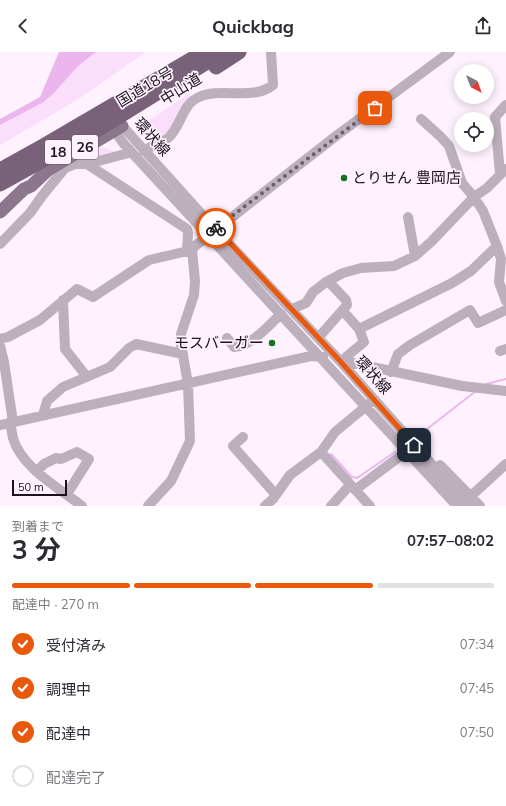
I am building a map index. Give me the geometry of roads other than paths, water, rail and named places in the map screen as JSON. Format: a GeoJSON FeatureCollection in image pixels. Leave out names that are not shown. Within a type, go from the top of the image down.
{"type":"FeatureCollection","features":[{"type":"Feature","properties":{"kind":"highway","name":"国道18号"},"geometry":{"type":"LineString","coordinates":[[113,122],[204,52]]}},
{"type":"Feature","properties":{"kind":"highway","name":"国道18号"},"geometry":{"type":"LineString","coordinates":[[113,122],[223,52]]}},
{"type":"Feature","properties":{"kind":"highway","name":"中山道"},"geometry":{"type":"LineString","coordinates":[[113,122],[239,52]]}},
{"type":"Feature","properties":{"kind":"highway","name":"18"},"geometry":{"type":"LineString","coordinates":[[0,170],[113,122]]}},
{"type":"Feature","properties":{"kind":"highway","name":"18"},"geometry":{"type":"LineString","coordinates":[[0,184],[113,122]]}},
{"type":"Feature","properties":{"kind":"main road","name":"26"},"geometry":{"type":"LineString","coordinates":[[0,212],[24,189],[31,186],[48,170],[113,122]]}},
{"type":"Feature","properties":{"kind":"street"},"geometry":{"type":"LineString","coordinates":[[144,151],[168,138],[191,102],[199,96],[212,94],[255,93],[267,90],[273,85],[271,52]]}},
{"type":"Feature","properties":{"kind":"street"},"geometry":{"type":"LineString","coordinates":[[0,339],[8,337],[40,320],[77,289],[93,297],[149,260],[190,250],[211,232],[336,136],[450,52]]}},
{"type":"Feature","properties":{"kind":"street"},"geometry":{"type":"LineString","coordinates":[[292,309],[306,303],[313,292],[328,281],[343,273],[361,268],[394,266],[415,256],[431,242],[474,197],[487,188],[503,172],[494,116],[506,105]]}},
{"type":"Feature","properties":{"kind":"street"},"geometry":{"type":"LineString","coordinates":[[421,119],[442,137],[449,146],[462,183],[483,211],[503,259],[499,282],[506,301]]}},
{"type":"Feature","properties":{"kind":"street","name":"環状線"},"geometry":{"type":"LineString","coordinates":[[113,122],[130,150],[211,232],[292,309],[318,338],[344,362],[374,399],[413,452],[457,506]]}},
{"type":"Feature","properties":{"kind":"street","name":"環状線"},"geometry":{"type":"LineString","coordinates":[[113,122],[144,151],[281,314],[365,407],[413,452]]}},
{"type":"Feature","properties":{"kind":"street"},"geometry":{"type":"LineString","coordinates":[[0,244],[30,213],[65,168],[75,164],[87,164],[125,154],[130,150]]}},
{"type":"Feature","properties":{"kind":"street"},"geometry":{"type":"LineString","coordinates":[[87,164],[187,229],[188,233],[195,281],[194,294],[181,334],[188,384],[190,441],[171,480],[148,506]]}},
{"type":"Feature","properties":{"kind":"street"},"geometry":{"type":"LineString","coordinates":[[31,186],[42,196]]}},
{"type":"Feature","properties":{"kind":"street"},"geometry":{"type":"LineString","coordinates":[[408,217],[415,256]]}},
{"type":"Feature","properties":{"kind":"street"},"geometry":{"type":"LineString","coordinates":[[359,329],[452,284],[471,271],[497,246]]}},
{"type":"Feature","properties":{"kind":"street"},"geometry":{"type":"LineString","coordinates":[[318,338],[347,305],[346,300],[328,281]]}},
{"type":"Feature","properties":{"kind":"street"},"geometry":{"type":"LineString","coordinates":[[64,300],[65,349],[87,377]]}},
{"type":"Feature","properties":{"kind":"street"},"geometry":{"type":"LineString","coordinates":[[343,310],[359,329],[364,342],[346,357],[344,362]]}},
{"type":"Feature","properties":{"kind":"street"},"geometry":{"type":"LineString","coordinates":[[391,372],[398,354],[410,345],[470,310],[478,323],[506,310]]}},
{"type":"Feature","properties":{"kind":"street"},"geometry":{"type":"LineString","coordinates":[[227,338],[234,347],[246,344],[253,340],[281,314]]}},
{"type":"Feature","properties":{"kind":"street"},"geometry":{"type":"LineString","coordinates":[[43,415],[47,401],[63,387],[110,367],[129,348],[136,344],[183,354]]}},
{"type":"Feature","properties":{"kind":"street"},"geometry":{"type":"LineString","coordinates":[[0,346],[4,362],[13,439],[18,449],[28,463],[45,479],[82,506]]}},
{"type":"Feature","properties":{"kind":"street"},"geometry":{"type":"LineString","coordinates":[[0,425],[311,356],[320,356],[462,386],[506,391]]}},
{"type":"Feature","properties":{"kind":"street"},"geometry":{"type":"LineString","coordinates":[[265,506],[276,495],[290,475],[310,462],[321,452],[335,432],[374,399]]}},
{"type":"Feature","properties":{"kind":"street"},"geometry":{"type":"LineString","coordinates":[[243,437],[233,446],[276,495]]}},
{"type":"Feature","properties":{"kind":"street"},"geometry":{"type":"LineString","coordinates":[[331,506],[353,487],[413,452],[426,450],[470,501],[480,506]]}},
{"type":"Feature","properties":{"kind":"street"},"geometry":{"type":"LineString","coordinates":[[37,471],[44,464],[56,458],[61,459],[77,452],[89,459],[67,494]]}},
{"type":"Feature","properties":{"kind":"street"},"geometry":{"type":"LineString","coordinates":[[321,452],[370,506]]}},
{"type":"Feature","properties":{"kind":"street"},"geometry":{"type":"LineString","coordinates":[[413,452],[410,465],[448,506]]}},
{"type":"Feature","properties":{"kind":"street"},"geometry":{"type":"LineString","coordinates":[[470,501],[506,464]]}},
{"type":"Feature","properties":{"kind":"waterway"},"geometry":{"type":"LineString","coordinates":[[486,384],[506,379]]}},
{"type":"Feature","properties":{"kind":"waterway"},"geometry":{"type":"LineString","coordinates":[[418,436],[476,391]]}},
{"type":"Feature","properties":{"kind":"waterway"},"geometry":{"type":"LineString","coordinates":[[331,454],[352,477],[357,478],[395,452]]}},
{"type":"Feature","properties":{"kind":"place","name":"とりせん 豊岡店"},"geometry":{"type":"Point","coordinates":[344,178]}},
{"type":"Feature","properties":{"kind":"place","name":"モスバーガー"},"geometry":{"type":"Point","coordinates":[272,343]}}]}
